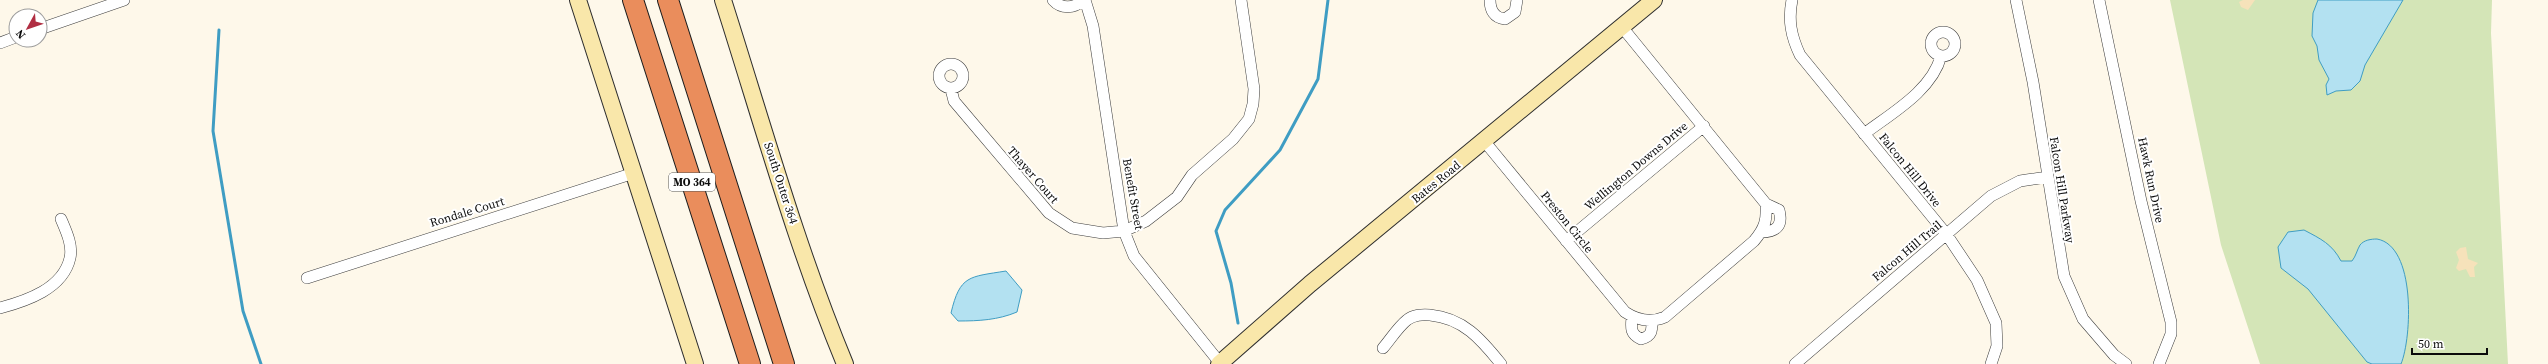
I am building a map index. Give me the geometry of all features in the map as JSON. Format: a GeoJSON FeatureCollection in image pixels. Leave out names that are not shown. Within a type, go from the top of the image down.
{"type":"FeatureCollection","features":[{"type":"Feature","properties":{"kind":"highway","name":"MO 364"},"geometry":{"type":"LineString","coordinates":[[633,0],[750,364]]}},
{"type":"Feature","properties":{"kind":"highway","name":"MO 364"},"geometry":{"type":"LineString","coordinates":[[668,0],[784,364]]}},
{"type":"Feature","properties":{"kind":"street"},"geometry":{"type":"LineString","coordinates":[[48,26],[124,0]]}},
{"type":"Feature","properties":{"kind":"street"},"geometry":{"type":"LineString","coordinates":[[578,0],[695,364]]}},
{"type":"Feature","properties":{"kind":"street","name":"South Outer 364"},"geometry":{"type":"LineString","coordinates":[[724,0],[790,213],[824,312],[845,364]]}},
{"type":"Feature","properties":{"kind":"street","name":"Benefit Street"},"geometry":{"type":"LineString","coordinates":[[1053,0],[1067,7],[1074,6],[1084,0],[1093,26],[1124,231],[1134,256],[1220,363]]}},
{"type":"Feature","properties":{"kind":"street","name":"Thayer Court"},"geometry":{"type":"LineString","coordinates":[[951,89],[954,101],[1049,214],[1072,228],[1103,233],[1124,231],[1146,221],[1177,197],[1192,175],[1233,139],[1249,119],[1253,104],[1254,89],[1241,0]]}},
{"type":"Feature","properties":{"kind":"street"},"geometry":{"type":"LineString","coordinates":[[1490,0],[1493,12],[1499,18],[1505,19],[1515,12],[1517,0]]}},
{"type":"Feature","properties":{"kind":"street","name":"Bates Road"},"geometry":{"type":"LineString","coordinates":[[1220,363],[1310,284],[1485,142],[1654,0]]}},
{"type":"Feature","properties":{"kind":"street","name":"Falcon Hill Drive"},"geometry":{"type":"LineString","coordinates":[[1792,0],[1790,24],[1793,40],[1800,54],[1947,235],[1977,280],[1996,323],[1997,346],[1991,364]]}},
{"type":"Feature","properties":{"kind":"street","name":"Falcon Hill Parkway"},"geometry":{"type":"LineString","coordinates":[[2016,0],[2033,82],[2057,244],[2070,292],[2091,330],[2126,364]]}},
{"type":"Feature","properties":{"kind":"street","name":"Hawk Run Drive"},"geometry":{"type":"LineString","coordinates":[[2099,0],[2143,209],[2171,322],[2171,334],[2159,364]]}},
{"type":"Feature","properties":{"kind":"street"},"geometry":{"type":"LineString","coordinates":[[1622,26],[1766,204],[1767,220],[1762,232],[1665,317],[1652,321],[1632,317],[1631,328],[1635,336],[1641,339],[1650,336],[1652,321]]}},
{"type":"Feature","properties":{"kind":"street"},"geometry":{"type":"LineString","coordinates":[[1864,134],[1905,103],[1932,76],[1938,68],[1940,56]]}},
{"type":"Feature","properties":{"kind":"street","name":"Wellington Downs Drive"},"geometry":{"type":"LineString","coordinates":[[1566,241],[1704,126]]}},
{"type":"Feature","properties":{"kind":"street","name":"Preston Circle"},"geometry":{"type":"LineString","coordinates":[[1485,142],[1624,312],[1632,317]]}},
{"type":"Feature","properties":{"kind":"street","name":"Rondale Court"},"geometry":{"type":"LineString","coordinates":[[307,278],[634,173]]}},
{"type":"Feature","properties":{"kind":"street","name":"Falcon Hill Trail"},"geometry":{"type":"LineString","coordinates":[[1795,364],[1991,196],[2020,181],[2047,177]]}},
{"type":"Feature","properties":{"kind":"street"},"geometry":{"type":"LineString","coordinates":[[0,308],[21,302],[48,289],[62,275],[70,258],[69,239],[61,219]]}},
{"type":"Feature","properties":{"kind":"street"},"geometry":{"type":"LineString","coordinates":[[1383,348],[1407,320],[1424,314],[1441,316],[1458,322],[1474,333],[1501,364]]}},
{"type":"Feature","properties":{"kind":"green space"},"geometry":{"type":"Polygon","coordinates":[[[2170,0],[2492,0],[2491,33],[2508,364],[2260,364],[2221,245],[2170,0]]]}},
{"type":"Feature","properties":{"kind":"sand"},"geometry":{"type":"Polygon","coordinates":[[[2243,0],[2255,0],[2248,10],[2241,7],[2239,2],[2243,0]]]}},
{"type":"Feature","properties":{"kind":"sand"},"geometry":{"type":"Polygon","coordinates":[[[2466,247],[2468,259],[2478,263],[2474,267],[2475,277],[2470,277],[2466,269],[2459,271],[2456,268],[2459,260],[2456,252],[2460,248],[2466,247]]]}},
{"type":"Feature","properties":{"kind":"water"},"geometry":{"type":"Polygon","coordinates":[[[2318,0],[2403,0],[2365,65],[2360,81],[2351,90],[2336,91],[2327,95],[2326,85],[2329,79],[2319,60],[2317,46],[2312,36],[2313,13],[2318,0]]]}},
{"type":"Feature","properties":{"kind":"water"},"geometry":{"type":"Polygon","coordinates":[[[2304,230],[2321,239],[2330,246],[2341,261],[2352,261],[2360,245],[2368,240],[2377,239],[2390,245],[2399,258],[2405,275],[2408,294],[2409,314],[2407,334],[2405,351],[2401,364],[2372,364],[2367,362],[2308,289],[2281,268],[2278,247],[2288,232],[2304,230]]]}},
{"type":"Feature","properties":{"kind":"water"},"geometry":{"type":"Polygon","coordinates":[[[1006,271],[1022,290],[1017,312],[988,320],[958,321],[951,313],[958,291],[963,285],[968,280],[975,277],[1006,271]]]}},
{"type":"Feature","properties":{"kind":"waterway"},"geometry":{"type":"LineString","coordinates":[[1238,323],[1231,283],[1216,231],[1225,210],[1280,150],[1318,79],[1328,0]]}},
{"type":"Feature","properties":{"kind":"waterway"},"geometry":{"type":"LineString","coordinates":[[219,30],[213,131],[243,311],[261,364]]}}]}
